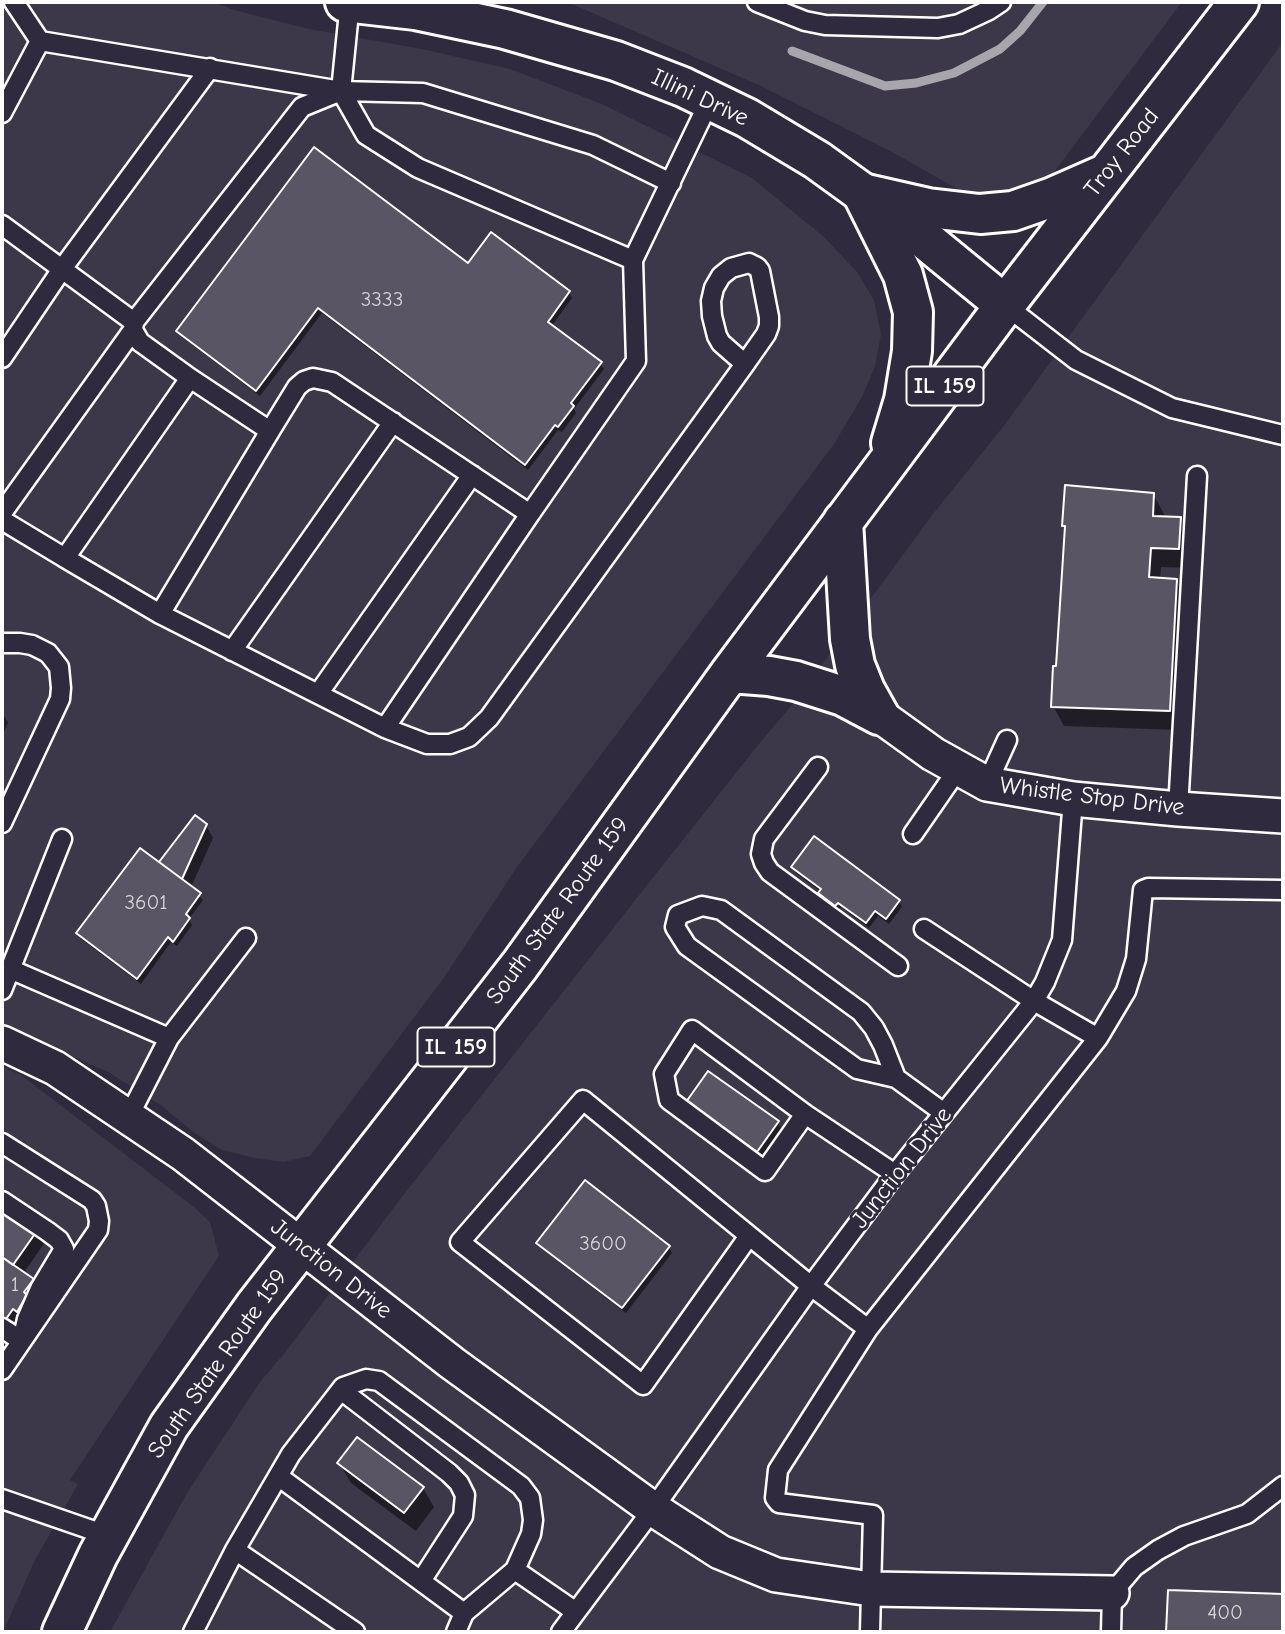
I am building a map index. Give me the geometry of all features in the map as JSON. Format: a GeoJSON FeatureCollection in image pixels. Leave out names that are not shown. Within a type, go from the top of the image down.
{"type":"FeatureCollection","features":[{"type":"Feature","properties":{"kind":"main road","name":"Illini Drive"},"geometry":{"type":"LineString","coordinates":[[348,2],[415,10],[505,29],[616,61],[710,100],[747,118],[817,160],[911,228],[1005,305]]}},
{"type":"Feature","properties":{"kind":"main road","name":"Troy Road"},"geometry":{"type":"LineString","coordinates":[[1005,305],[1238,2]]}},
{"type":"Feature","properties":{"kind":"main road"},"geometry":{"type":"LineString","coordinates":[[862,192],[928,208],[980,214],[1013,211],[1106,174]]}},
{"type":"Feature","properties":{"kind":"main road"},"geometry":{"type":"LineString","coordinates":[[862,192],[903,275],[913,312],[912,351],[904,400],[885,466]]}},
{"type":"Feature","properties":{"kind":"main road","name":"South State Route 159"},"geometry":{"type":"LineString","coordinates":[[62,1632],[109,1536],[169,1426],[301,1245],[520,965],[730,673],[1005,305]]}},
{"type":"Feature","properties":{"kind":"main road","name":"Whistle Stop Drive"},"geometry":{"type":"LineString","coordinates":[[843,522],[850,639],[855,665],[879,715]]}},
{"type":"Feature","properties":{"kind":"main road","name":"Whistle Stop Drive"},"geometry":{"type":"LineString","coordinates":[[730,673],[796,681],[843,696],[879,715]]}},
{"type":"Feature","properties":{"kind":"street","name":"Whistle Stop Drive"},"geometry":{"type":"LineString","coordinates":[[879,715],[933,754],[988,784],[1073,799],[1283,816]]}},
{"type":"Feature","properties":{"kind":"street","name":"Junction Drive"},"geometry":{"type":"LineString","coordinates":[[2,1043],[55,1068],[183,1154],[452,1363],[653,1508],[720,1552],[776,1576],[871,1589],[1112,1593]]}},
{"type":"Feature","properties":{"kind":"lane"},"geometry":{"type":"LineString","coordinates":[[14,2],[40,41],[341,91],[423,93],[593,145],[671,183]]}},
{"type":"Feature","properties":{"kind":"lane"},"geometry":{"type":"LineString","coordinates":[[348,2],[341,91],[366,135],[418,168],[634,260]]}},
{"type":"Feature","properties":{"kind":"lane"},"geometry":{"type":"LineString","coordinates":[[757,2],[804,21],[825,25],[938,28],[959,24],[1001,2]]}},
{"type":"Feature","properties":{"kind":"lane"},"geometry":{"type":"LineString","coordinates":[[2,113],[40,41]]}},
{"type":"Feature","properties":{"kind":"lane"},"geometry":{"type":"LineString","coordinates":[[2,358],[62,269],[210,68]]}},
{"type":"Feature","properties":{"kind":"lane"},"geometry":{"type":"LineString","coordinates":[[2,513],[133,326],[302,107],[341,91]]}},
{"type":"Feature","properties":{"kind":"lane"},"geometry":{"type":"LineString","coordinates":[[385,728],[636,361],[634,260],[710,100]]}},
{"type":"Feature","properties":{"kind":"lane"},"geometry":{"type":"LineString","coordinates":[[2,225],[133,326],[140,342],[271,432]]}},
{"type":"Feature","properties":{"kind":"lane"},"geometry":{"type":"LineString","coordinates":[[2,520],[160,614],[385,728],[413,741],[439,745],[468,737],[484,726],[745,364],[769,326],[760,271],[749,263],[731,268],[721,275],[711,301],[717,336],[721,343],[745,364]]}},
{"type":"Feature","properties":{"kind":"lane"},"geometry":{"type":"LineString","coordinates":[[1005,305],[1076,360],[1171,408],[1283,435]]}},
{"type":"Feature","properties":{"kind":"lane"},"geometry":{"type":"LineString","coordinates":[[65,558],[190,378]]}},
{"type":"Feature","properties":{"kind":"lane"},"geometry":{"type":"LineString","coordinates":[[160,614],[298,387],[313,378],[332,382],[530,514]]}},
{"type":"Feature","properties":{"kind":"lane"},"geometry":{"type":"LineString","coordinates":[[232,650],[393,422]]}},
{"type":"Feature","properties":{"kind":"lane"},"geometry":{"type":"LineString","coordinates":[[318,694],[471,475]]}},
{"type":"Feature","properties":{"kind":"lane"},"geometry":{"type":"LineString","coordinates":[[1178,809],[1197,476]]}},
{"type":"Feature","properties":{"kind":"lane"},"geometry":{"type":"LineString","coordinates":[[2,643],[32,645],[48,653],[59,667],[61,688],[60,699],[2,823]]}},
{"type":"Feature","properties":{"kind":"lane"},"geometry":{"type":"LineString","coordinates":[[988,784],[1007,740]]}},
{"type":"Feature","properties":{"kind":"lane"},"geometry":{"type":"LineString","coordinates":[[818,767],[766,834],[761,848],[764,863],[770,872],[898,966]]}},
{"type":"Feature","properties":{"kind":"lane"},"geometry":{"type":"LineString","coordinates":[[913,834],[958,769]]}},
{"type":"Feature","properties":{"kind":"lane","name":"Junction Drive"},"geometry":{"type":"LineString","coordinates":[[561,1632],[811,1286],[895,1174],[1034,1001],[1045,982],[1063,932],[1073,799]]}},
{"type":"Feature","properties":{"kind":"lane"},"geometry":{"type":"LineString","coordinates":[[2,990],[62,839]]}},
{"type":"Feature","properties":{"kind":"lane"},"geometry":{"type":"LineString","coordinates":[[870,1632],[873,1515],[779,1503],[775,1498],[778,1470],[868,1329],[1098,1038],[1126,991],[1136,959],[1143,890],[1283,890]]}},
{"type":"Feature","properties":{"kind":"lane"},"geometry":{"type":"LineString","coordinates":[[896,1078],[874,1028],[861,1012],[721,910],[702,906],[678,915],[675,927],[687,946],[857,1069],[896,1078],[944,1113]]}},
{"type":"Feature","properties":{"kind":"lane"},"geometry":{"type":"LineString","coordinates":[[924,929],[1034,1001],[1098,1038]]}},
{"type":"Feature","properties":{"kind":"lane"},"geometry":{"type":"LineString","coordinates":[[128,1116],[169,1038],[246,938]]}},
{"type":"Feature","properties":{"kind":"lane"},"geometry":{"type":"LineString","coordinates":[[10,969],[169,1038]]}},
{"type":"Feature","properties":{"kind":"lane"},"geometry":{"type":"LineString","coordinates":[[805,1114],[765,1171],[669,1100],[664,1074],[692,1030],[805,1114],[895,1174]]}},
{"type":"Feature","properties":{"kind":"lane"},"geometry":{"type":"LineString","coordinates":[[749,1236],[643,1385],[460,1242],[583,1100],[811,1286],[868,1329]]}},
{"type":"Feature","properties":{"kind":"lane"},"geometry":{"type":"LineString","coordinates":[[2,1143],[92,1200],[99,1213],[97,1230],[7,1357]]}},
{"type":"Feature","properties":{"kind":"lane"},"geometry":{"type":"LineString","coordinates":[[2,1201],[59,1240],[64,1249],[40,1289],[7,1357]]}},
{"type":"Feature","properties":{"kind":"lane"},"geometry":{"type":"LineString","coordinates":[[2,1328],[7,1357]]}},
{"type":"Feature","properties":{"kind":"lane"},"geometry":{"type":"LineString","coordinates":[[193,1632],[235,1550],[291,1454],[341,1390],[353,1382],[366,1379],[379,1381],[521,1486],[530,1498],[533,1520],[531,1534],[515,1570],[464,1613],[456,1632]]}},
{"type":"Feature","properties":{"kind":"lane"},"geometry":{"type":"LineString","coordinates":[[341,1390],[449,1473],[459,1483],[465,1495],[463,1516],[421,1581]]}},
{"type":"Feature","properties":{"kind":"lane"},"geometry":{"type":"LineString","coordinates":[[278,1476],[464,1613]]}},
{"type":"Feature","properties":{"kind":"lane"},"geometry":{"type":"LineString","coordinates":[[1111,1632],[1112,1593],[1134,1567],[1157,1550],[1184,1536],[1247,1514],[1283,1486]]}},
{"type":"Feature","properties":{"kind":"lane"},"geometry":{"type":"LineString","coordinates":[[2,1499],[109,1536]]}},
{"type":"Feature","properties":{"kind":"lane"},"geometry":{"type":"LineString","coordinates":[[235,1550],[355,1632]]}},
{"type":"Feature","properties":{"kind":"lane"},"geometry":{"type":"LineString","coordinates":[[515,1570],[576,1612]]}},
{"type":"Feature","properties":{"kind":"shaded area"},"geometry":{"type":"Polygon","coordinates":[[[2,2],[213,2],[309,29],[422,49],[510,69],[602,104],[752,178],[824,237],[858,273],[874,300],[881,335],[875,366],[862,397],[834,444],[517,867],[443,979],[310,1156],[283,1162],[222,1150],[193,1132],[162,1106],[110,1073],[2,1025],[2,2]]]}},
{"type":"Feature","properties":{"kind":"shaded area"},"geometry":{"type":"Polygon","coordinates":[[[567,2],[1182,2],[1042,188],[1006,193],[964,193],[894,153],[761,86],[567,2]]]}},
{"type":"Feature","properties":{"kind":"shaded area"},"geometry":{"type":"Polygon","coordinates":[[[1283,42],[1283,1632],[110,1632],[187,1493],[260,1382],[401,1198],[796,700],[933,514],[1006,423],[1283,42]]]}},
{"type":"Feature","properties":{"kind":"shaded area"},"geometry":{"type":"Polygon","coordinates":[[[2,1067],[21,1075],[194,1207],[210,1222],[219,1256],[70,1480],[78,1484],[34,1562],[3,1632],[2,1067]]]}},
{"type":"Feature","properties":{"kind":"building"},"geometry":{"type":"Polygon","coordinates":[[[314,147],[468,263],[491,232],[570,291],[548,322],[602,362],[571,403],[574,406],[558,427],[555,425],[525,465],[318,308],[256,391],[176,331],[314,147]]]}},
{"type":"Feature","properties":{"kind":"building"},"geometry":{"type":"Polygon","coordinates":[[[1065,485],[1154,493],[1153,516],[1181,517],[1179,549],[1151,548],[1149,577],[1177,579],[1170,711],[1051,707],[1065,526],[1062,526],[1065,485]]]}},
{"type":"Feature","properties":{"kind":"building"},"geometry":{"type":"Polygon","coordinates":[[[195,815],[207,824],[182,879],[159,862],[195,815]]]}},
{"type":"Feature","properties":{"kind":"building"},"geometry":{"type":"Polygon","coordinates":[[[814,836],[900,900],[886,919],[875,911],[866,923],[838,903],[835,906],[818,893],[821,889],[791,867],[814,836]]]}},
{"type":"Feature","properties":{"kind":"building"},"geometry":{"type":"Polygon","coordinates":[[[140,848],[201,893],[186,914],[190,918],[173,942],[168,937],[137,979],[76,933],[140,848]]]}},
{"type":"Feature","properties":{"kind":"building"},"geometry":{"type":"Polygon","coordinates":[[[708,1071],[779,1121],[757,1152],[686,1102],[708,1071]]]}},
{"type":"Feature","properties":{"kind":"building"},"geometry":{"type":"Polygon","coordinates":[[[585,1180],[670,1246],[622,1308],[536,1243],[585,1180]]]}},
{"type":"Feature","properties":{"kind":"building"},"geometry":{"type":"Polygon","coordinates":[[[2,1204],[39,1228],[13,1265],[2,1257],[2,1204]]]}},
{"type":"Feature","properties":{"kind":"building"},"geometry":{"type":"Polygon","coordinates":[[[2,1257],[34,1279],[24,1292],[27,1295],[17,1312],[13,1309],[4,1322],[2,1321],[2,1257]]]}},
{"type":"Feature","properties":{"kind":"building"},"geometry":{"type":"Polygon","coordinates":[[[357,1437],[424,1487],[404,1513],[337,1463],[357,1437]]]}},
{"type":"Feature","properties":{"kind":"building"},"geometry":{"type":"Polygon","coordinates":[[[1168,1590],[1283,1594],[1283,1632],[1166,1632],[1168,1590]]]}},
{"type":"Feature","properties":{"kind":"waterway"},"geometry":{"type":"LineString","coordinates":[[792,51],[885,86],[916,83],[954,73],[1000,49],[1020,31],[1043,2]]}}]}
